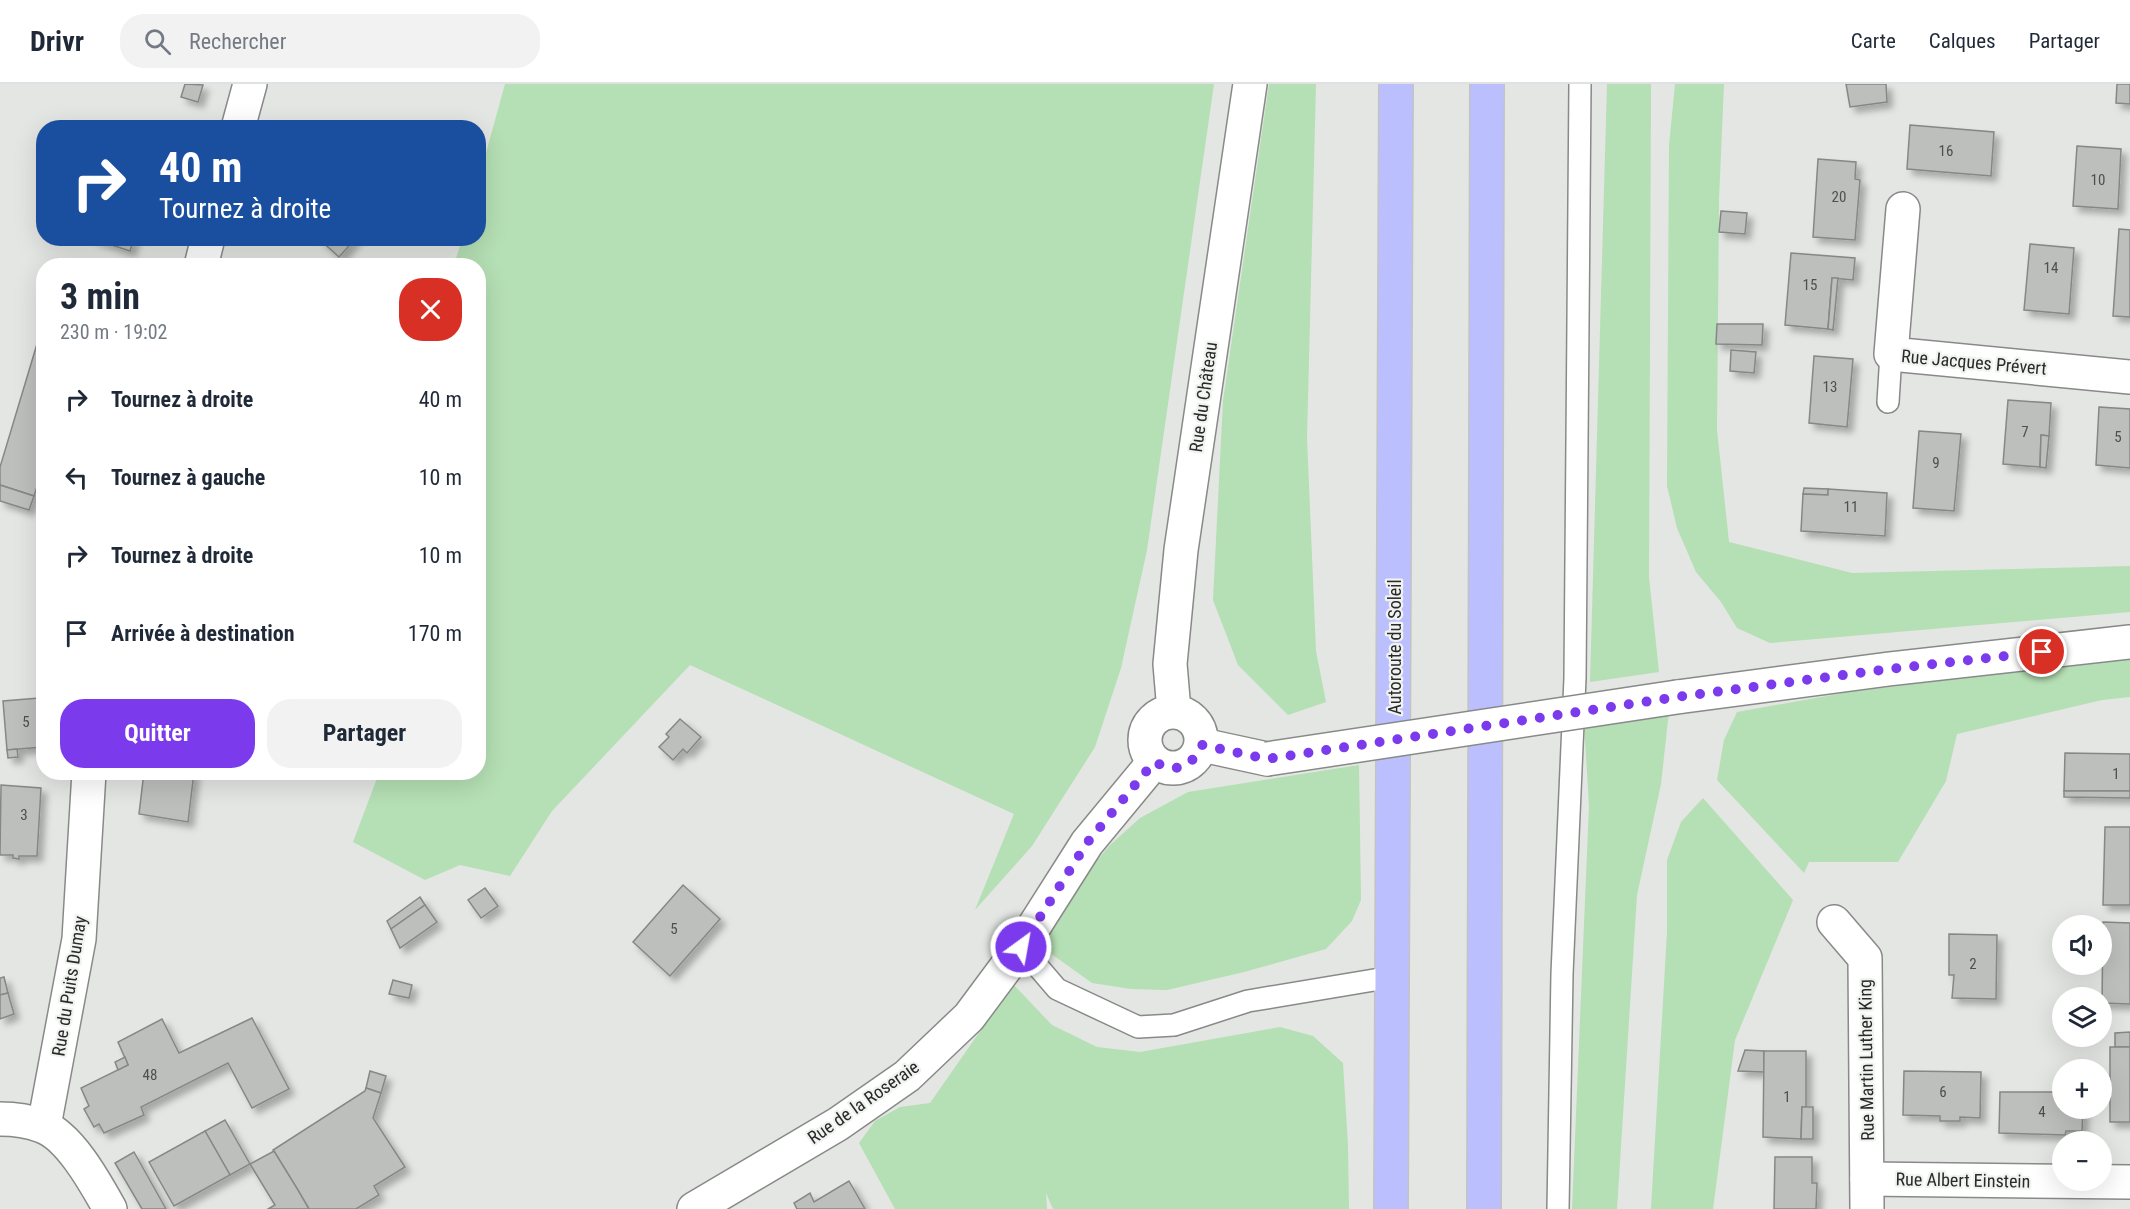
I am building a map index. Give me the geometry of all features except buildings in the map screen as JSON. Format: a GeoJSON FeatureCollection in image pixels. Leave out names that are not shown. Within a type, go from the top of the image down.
{"type":"FeatureCollection","features":[{"type":"Feature","properties":{"kind":"highway","name":"Autoroute du Soleil"},"geometry":{"type":"LineString","coordinates":[[1391,1209],[1396,84]]}},
{"type":"Feature","properties":{"kind":"highway"},"geometry":{"type":"LineString","coordinates":[[1484,1209],[1487,84]]}},
{"type":"Feature","properties":{"kind":"street"},"geometry":{"type":"LineString","coordinates":[[240,120],[250,84]]}},
{"type":"Feature","properties":{"kind":"street","name":"Rue du Château"},"geometry":{"type":"LineString","coordinates":[[1174,711],[1170,664],[1181,550],[1250,84]]}},
{"type":"Feature","properties":{"kind":"street","name":"Rue Jacques Prévert"},"geometry":{"type":"LineString","coordinates":[[1903,209],[1891,354],[2130,377]]}},
{"type":"Feature","properties":{"kind":"street"},"geometry":{"type":"LineString","coordinates":[[1202,745],[1267,759],[1677,697],[1889,669],[2130,642]]}},
{"type":"Feature","properties":{"kind":"street"},"geometry":{"type":"LineString","coordinates":[[1174,711],[1190,716],[1200,729],[1202,745],[1196,758],[1183,767],[1168,768],[1154,762],[1146,750],[1145,736],[1150,723],[1160,714],[1174,711]]}},
{"type":"Feature","properties":{"kind":"street","name":"Rue de la Roseraie"},"geometry":{"type":"LineString","coordinates":[[694,1209],[838,1124],[907,1076],[969,1017],[1021,947],[1087,843],[1154,762]]}},
{"type":"Feature","properties":{"kind":"street","name":"Rue du Puits Dumay"},"geometry":{"type":"LineString","coordinates":[[44,1126],[79,939],[89,780]]}},
{"type":"Feature","properties":{"kind":"street","name":"Rue Martin Luther King"},"geometry":{"type":"LineString","coordinates":[[1834,922],[1864,958],[1867,1194]]}},
{"type":"Feature","properties":{"kind":"street"},"geometry":{"type":"LineString","coordinates":[[0,1119],[14,1119],[44,1126],[69,1145],[110,1209]]}},
{"type":"Feature","properties":{"kind":"street","name":"Rue Albert Einstein"},"geometry":{"type":"LineString","coordinates":[[1867,1194],[2130,1182]]}},
{"type":"Feature","properties":{"kind":"lane"},"geometry":{"type":"LineString","coordinates":[[1558,1209],[1562,974],[1575,678],[1580,84]]}},
{"type":"Feature","properties":{"kind":"lane"},"geometry":{"type":"LineString","coordinates":[[1888,402],[1891,354]]}},
{"type":"Feature","properties":{"kind":"lane"},"geometry":{"type":"LineString","coordinates":[[1021,947],[1057,989],[1138,1027],[1174,1025],[1248,1001],[1392,977]]}},
{"type":"Feature","properties":{"kind":"green space"},"geometry":{"type":"Polygon","coordinates":[[[505,84],[1214,84],[1147,550],[1121,668],[1095,747],[1032,846],[975,910],[1014,814],[690,665],[552,811],[510,876],[460,865],[425,880],[353,842],[376,780],[486,780],[486,258],[456,258],[460,246],[486,246],[486,153],[505,84]]]}},
{"type":"Feature","properties":{"kind":"green space"},"geometry":{"type":"Polygon","coordinates":[[[1269,84],[1316,84],[1307,438],[1316,651],[1326,702],[1288,715],[1238,665],[1213,600],[1223,401],[1269,84]]]}},
{"type":"Feature","properties":{"kind":"green space"},"geometry":{"type":"Polygon","coordinates":[[[1607,84],[1651,84],[1649,577],[1659,672],[1590,682],[1607,84]]]}},
{"type":"Feature","properties":{"kind":"green space"},"geometry":{"type":"Polygon","coordinates":[[[1675,84],[1724,84],[1719,199],[1717,430],[1729,542],[1852,573],[2130,566],[2130,612],[1770,643],[1737,628],[1721,602],[1696,572],[1677,528],[1667,486],[1669,146],[1675,84]]]}},
{"type":"Feature","properties":{"kind":"green space"},"geometry":{"type":"Polygon","coordinates":[[[2130,658],[2130,697],[2102,700],[1957,734],[1946,781],[1898,862],[1809,862],[1804,873],[1717,780],[1724,740],[1737,712],[1849,692],[2130,658]]]}},
{"type":"Feature","properties":{"kind":"green space"},"geometry":{"type":"Polygon","coordinates":[[[1669,711],[1661,784],[1637,895],[1617,1209],[1572,1209],[1589,806],[1584,723],[1669,711]]]}},
{"type":"Feature","properties":{"kind":"green space"},"geometry":{"type":"Polygon","coordinates":[[[1359,765],[1361,900],[1352,921],[1326,949],[1167,990],[1131,989],[1092,983],[1043,948],[1066,898],[1109,846],[1140,818],[1188,792],[1359,765]]]}},
{"type":"Feature","properties":{"kind":"green space"},"geometry":{"type":"Polygon","coordinates":[[[1703,798],[1793,900],[1735,1040],[1713,1209],[1651,1209],[1667,932],[1667,860],[1681,822],[1703,798]]]}},
{"type":"Feature","properties":{"kind":"green space"},"geometry":{"type":"Polygon","coordinates":[[[1013,984],[1052,1025],[1097,1047],[1140,1052],[1280,1027],[1313,1036],[1343,1063],[1349,1209],[1053,1209],[1046,1193],[1047,1209],[895,1209],[859,1143],[875,1121],[900,1107],[930,1103],[1013,984]]]}},
{"type":"Feature","properties":{"kind":"route"},"geometry":{"type":"LineString","coordinates":[[1021,947],[1087,843],[1154,762],[1168,768],[1183,767],[1196,758],[1202,745],[1267,759],[1677,697],[1889,669],[2042,652]]}}]}
